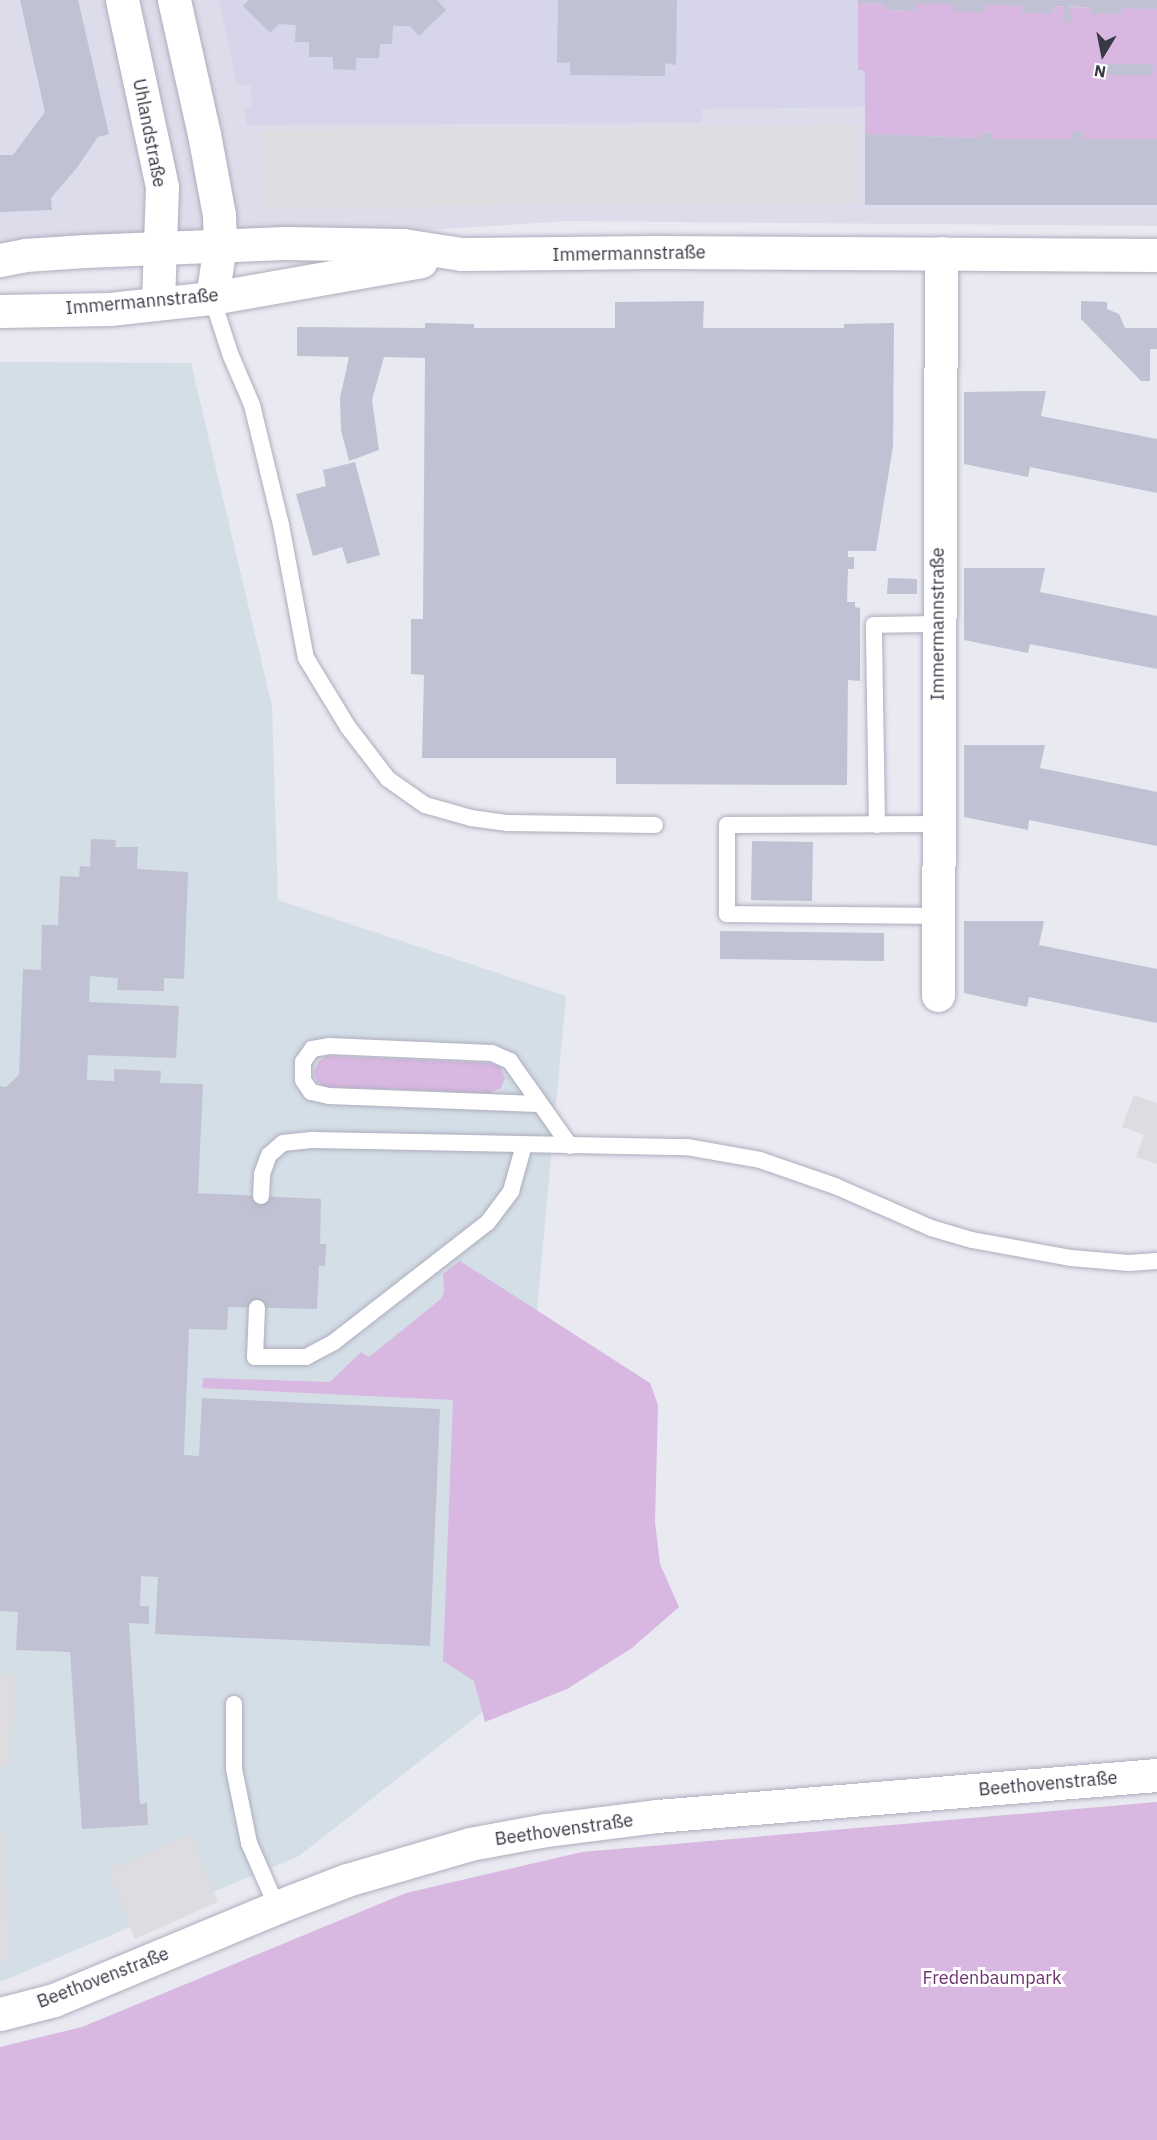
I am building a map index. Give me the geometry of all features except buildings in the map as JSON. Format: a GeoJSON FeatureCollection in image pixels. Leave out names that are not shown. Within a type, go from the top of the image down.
{"type":"FeatureCollection","features":[{"type":"Feature","properties":{"kind":"street","name":"Uhlandstraße"},"geometry":{"type":"LineString","coordinates":[[122,0],[162,187],[158,303]]}},
{"type":"Feature","properties":{"kind":"street"},"geometry":{"type":"LineString","coordinates":[[174,0],[219,214],[220,245],[212,297]]}},
{"type":"Feature","properties":{"kind":"street","name":"Immermannstraße"},"geometry":{"type":"LineString","coordinates":[[0,260],[25,255],[285,243],[403,245],[461,254],[1157,255]]}},
{"type":"Feature","properties":{"kind":"street","name":"Immermannstraße"},"geometry":{"type":"LineString","coordinates":[[0,310],[110,309],[212,297],[461,254]]}},
{"type":"Feature","properties":{"kind":"street","name":"Immermannstraße"},"geometry":{"type":"LineString","coordinates":[[938,995],[941,254]]}},
{"type":"Feature","properties":{"kind":"street","name":"Beethovenstraße"},"geometry":{"type":"LineString","coordinates":[[0,2014],[54,2000],[347,1880],[470,1844],[546,1830],[657,1816],[1157,1775]]}},
{"type":"Feature","properties":{"kind":"lane"},"geometry":{"type":"LineString","coordinates":[[212,297],[231,356],[252,405],[281,525],[306,658],[348,727],[388,779],[425,805],[471,818],[508,823],[655,825]]}},
{"type":"Feature","properties":{"kind":"lane"},"geometry":{"type":"LineString","coordinates":[[877,825],[874,625],[938,624]]}},
{"type":"Feature","properties":{"kind":"lane"},"geometry":{"type":"LineString","coordinates":[[939,824],[727,825],[727,914],[939,916]]}},
{"type":"Feature","properties":{"kind":"lane"},"geometry":{"type":"LineString","coordinates":[[538,1104],[329,1096],[311,1092],[303,1080],[303,1062],[312,1049],[329,1046],[492,1053],[510,1061],[538,1104],[570,1146]]}},
{"type":"Feature","properties":{"kind":"lane"},"geometry":{"type":"LineString","coordinates":[[261,1196],[262,1174],[269,1155],[283,1143],[314,1140],[687,1148],[760,1160],[835,1186],[931,1228],[972,1240],[1071,1258],[1129,1263],[1157,1261]]}},
{"type":"Feature","properties":{"kind":"lane"},"geometry":{"type":"LineString","coordinates":[[257,1308],[255,1357],[306,1357],[334,1342],[488,1222],[511,1191],[524,1145]]}},
{"type":"Feature","properties":{"kind":"lane"},"geometry":{"type":"LineString","coordinates":[[234,1704],[234,1768],[247,1833],[277,1907]]}},
{"type":"Feature","properties":{"kind":"shaded area"},"geometry":{"type":"Polygon","coordinates":[[[0,0],[1157,0],[1157,226],[567,221],[0,258],[0,0]]]}},
{"type":"Feature","properties":{"kind":"shaded area"},"geometry":{"type":"Polygon","coordinates":[[[219,0],[858,0],[859,70],[865,70],[865,107],[702,109],[702,123],[247,125],[244,111],[252,104],[251,85],[237,85],[219,0]]]}},
{"type":"Feature","properties":{"kind":"shaded area"},"geometry":{"type":"Polygon","coordinates":[[[858,125],[857,203],[262,208],[259,130],[858,125]]]}},
{"type":"Feature","properties":{"kind":"shaded area"},"geometry":{"type":"Polygon","coordinates":[[[0,362],[191,363],[272,706],[278,900],[566,996],[534,1342],[638,1590],[299,1856],[0,1982],[0,362]]]}},
{"type":"Feature","properties":{"kind":"shaded area"},"geometry":{"type":"Polygon","coordinates":[[[1134,1095],[1157,1103],[1157,1164],[1136,1157],[1144,1135],[1122,1127],[1134,1095]]]}},
{"type":"Feature","properties":{"kind":"shaded area"},"geometry":{"type":"Polygon","coordinates":[[[0,1673],[15,1674],[11,1766],[0,1767],[0,1673]]]}},
{"type":"Feature","properties":{"kind":"shaded area"},"geometry":{"type":"Polygon","coordinates":[[[0,1832],[5,1832],[9,1961],[0,1962],[0,1832]]]}},
{"type":"Feature","properties":{"kind":"shaded area"},"geometry":{"type":"Polygon","coordinates":[[[191,1833],[218,1902],[135,1939],[108,1870],[191,1833]]]}},
{"type":"Feature","properties":{"kind":"green space"},"geometry":{"type":"Polygon","coordinates":[[[858,3],[885,4],[885,10],[915,11],[916,4],[953,4],[953,12],[984,12],[984,5],[1022,5],[1022,13],[1053,13],[1054,6],[1091,8],[1091,14],[1121,14],[1122,8],[1157,9],[1157,139],[1084,139],[1084,132],[1071,139],[992,139],[992,132],[980,133],[980,138],[865,134],[865,71],[858,70],[858,3]]]}},
{"type":"Feature","properties":{"kind":"green space"},"geometry":{"type":"Polygon","coordinates":[[[327,1056],[490,1063],[500,1067],[505,1078],[501,1088],[489,1093],[326,1087],[317,1081],[314,1072],[319,1061],[327,1056]]]}},
{"type":"Feature","properties":{"kind":"green space"},"geometry":{"type":"Polygon","coordinates":[[[460,1261],[650,1383],[658,1405],[655,1522],[660,1564],[679,1607],[632,1648],[567,1689],[485,1722],[474,1681],[443,1661],[453,1400],[202,1388],[203,1378],[330,1382],[361,1352],[369,1357],[441,1299],[444,1292],[443,1274],[460,1261]]]}},
{"type":"Feature","properties":{"kind":"green space","name":"Fredenbaumpark"},"geometry":{"type":"Polygon","coordinates":[[[1157,1802],[1157,2140],[0,2140],[0,2047],[82,2027],[406,1893],[582,1852],[1157,1802]]]}}]}
